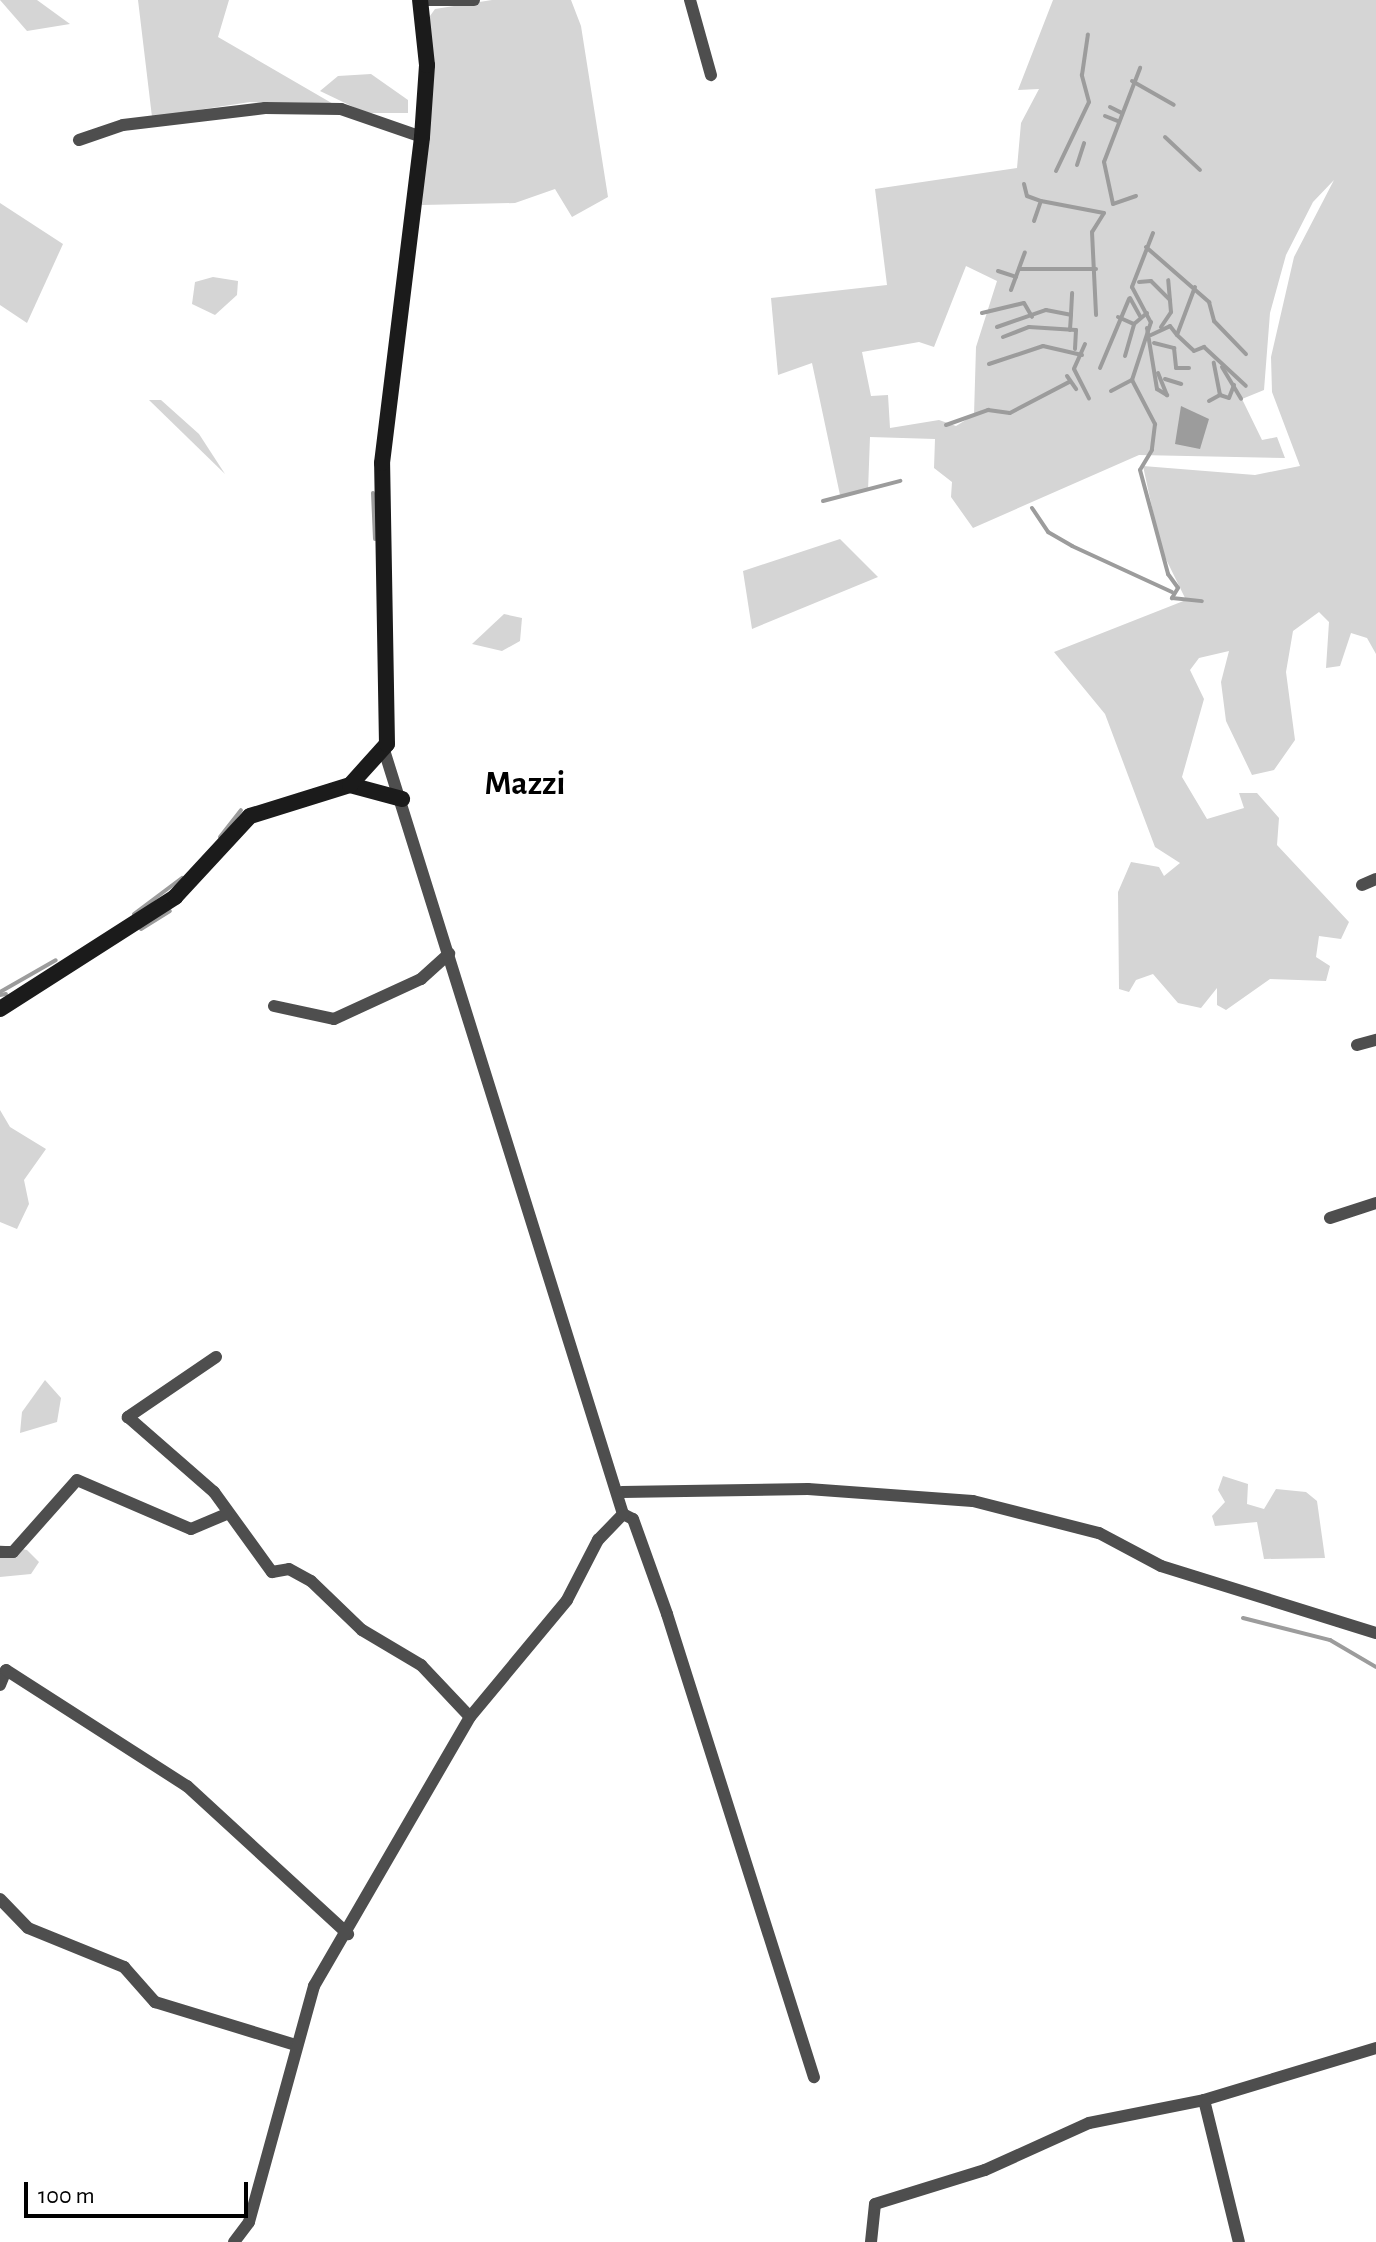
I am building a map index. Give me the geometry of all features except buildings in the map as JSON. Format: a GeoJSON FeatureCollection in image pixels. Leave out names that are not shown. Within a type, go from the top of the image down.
{"type":"FeatureCollection","features":[{"type":"Feature","properties":{"kind":"street"},"geometry":{"type":"LineString","coordinates":[[234,2242],[249,2222],[314,1986],[348,1934],[470,1717],[567,1600],[598,1540],[623,1514],[622,1492],[384,750],[382,452],[422,137],[427,65],[421,0],[474,0]]}},
{"type":"Feature","properties":{"kind":"street"},"geometry":{"type":"LineString","coordinates":[[690,0],[711,75]]}},
{"type":"Feature","properties":{"kind":"street"},"geometry":{"type":"LineString","coordinates":[[79,140],[123,125],[265,108],[341,109],[422,137]]}},
{"type":"Feature","properties":{"kind":"street"},"geometry":{"type":"LineString","coordinates":[[0,1009],[175,897],[250,816],[350,785],[384,750]]}},
{"type":"Feature","properties":{"kind":"street"},"geometry":{"type":"LineString","coordinates":[[350,785],[402,799]]}},
{"type":"Feature","properties":{"kind":"street"},"geometry":{"type":"LineString","coordinates":[[1362,885],[1376,879]]}},
{"type":"Feature","properties":{"kind":"street"},"geometry":{"type":"LineString","coordinates":[[274,1006],[334,1019],[421,979],[449,954]]}},
{"type":"Feature","properties":{"kind":"street"},"geometry":{"type":"LineString","coordinates":[[1357,1045],[1376,1040]]}},
{"type":"Feature","properties":{"kind":"street"},"geometry":{"type":"LineString","coordinates":[[1330,1218],[1376,1203]]}},
{"type":"Feature","properties":{"kind":"street"},"geometry":{"type":"LineString","coordinates":[[216,1357],[128,1417],[186,1475],[214,1492],[226,1514],[272,1572],[289,1569],[311,1581],[362,1630],[421,1665],[470,1717]]}},
{"type":"Feature","properties":{"kind":"street"},"geometry":{"type":"LineString","coordinates":[[0,1552],[13,1552],[77,1480],[191,1529],[226,1514]]}},
{"type":"Feature","properties":{"kind":"street"},"geometry":{"type":"LineString","coordinates":[[622,1492],[808,1489],[973,1501],[1099,1533],[1161,1566],[1376,1633]]}},
{"type":"Feature","properties":{"kind":"street"},"geometry":{"type":"LineString","coordinates":[[623,1514],[633,1519],[667,1614],[814,2077]]}},
{"type":"Feature","properties":{"kind":"street"},"geometry":{"type":"LineString","coordinates":[[0,1685],[6,1670],[187,1786],[348,1934]]}},
{"type":"Feature","properties":{"kind":"street"},"geometry":{"type":"LineString","coordinates":[[0,1899],[28,1928],[124,1967],[155,2002],[296,2045]]}},
{"type":"Feature","properties":{"kind":"street"},"geometry":{"type":"LineString","coordinates":[[871,2242],[875,2204],[985,2170],[1089,2123],[1204,2100],[1376,2048]]}},
{"type":"Feature","properties":{"kind":"street"},"geometry":{"type":"LineString","coordinates":[[1204,2100],[1239,2242]]}},
{"type":"Feature","properties":{"kind":"shaded area"},"geometry":{"type":"Polygon","coordinates":[[[0,0],[37,0],[70,24],[27,31],[0,0]]]}},
{"type":"Feature","properties":{"kind":"shaded area"},"geometry":{"type":"Polygon","coordinates":[[[138,0],[229,0],[218,37],[335,105],[250,102],[152,117],[138,0]]]}},
{"type":"Feature","properties":{"kind":"shaded area"},"geometry":{"type":"Polygon","coordinates":[[[492,0],[571,0],[581,26],[608,197],[572,217],[555,189],[515,203],[422,205],[430,16],[435,9],[492,0]]]}},
{"type":"Feature","properties":{"kind":"shaded area"},"geometry":{"type":"Polygon","coordinates":[[[1053,0],[1376,0],[1376,654],[1367,638],[1351,633],[1340,666],[1326,668],[1329,622],[1319,612],[1293,631],[1286,672],[1295,740],[1274,770],[1252,775],[1226,721],[1221,682],[1229,651],[1199,658],[1190,670],[1204,699],[1182,777],[1207,819],[1244,808],[1239,793],[1257,793],[1279,818],[1277,845],[1349,922],[1341,939],[1319,936],[1316,957],[1330,966],[1326,981],[1270,979],[1226,1010],[1217,1005],[1217,988],[1201,1008],[1178,1003],[1153,974],[1136,980],[1129,992],[1119,989],[1118,892],[1131,862],[1159,867],[1164,876],[1180,863],[1155,847],[1105,714],[1054,652],[1186,600],[1161,549],[1143,466],[1255,475],[1300,466],[1272,392],[1271,357],[1294,257],[1334,180],[1313,202],[1286,255],[1270,313],[1264,390],[1242,399],[1262,440],[1277,437],[1285,458],[1139,455],[973,528],[951,497],[952,482],[934,468],[935,439],[870,437],[868,491],[840,495],[812,363],[778,375],[771,298],[887,285],[875,189],[1017,168],[1021,123],[1039,89],[1018,90],[1053,0]],[[966,266],[934,347],[919,342],[862,352],[871,396],[888,395],[890,428],[939,420],[956,426],[974,415],[976,347],[997,281],[966,266]]]}},
{"type":"Feature","properties":{"kind":"shaded area"},"geometry":{"type":"Polygon","coordinates":[[[371,74],[408,100],[408,113],[366,113],[320,91],[338,76],[371,74]]]}},
{"type":"Feature","properties":{"kind":"shaded area"},"geometry":{"type":"Polygon","coordinates":[[[0,203],[63,244],[27,323],[0,305],[0,203]]]}},
{"type":"Feature","properties":{"kind":"shaded area"},"geometry":{"type":"Polygon","coordinates":[[[213,277],[238,281],[237,295],[215,315],[192,304],[195,282],[213,277]]]}},
{"type":"Feature","properties":{"kind":"shaded area"},"geometry":{"type":"Polygon","coordinates":[[[149,400],[161,400],[199,434],[225,474],[149,400]]]}},
{"type":"Feature","properties":{"kind":"shaded area"},"geometry":{"type":"Polygon","coordinates":[[[1181,406],[1209,419],[1200,449],[1175,444],[1181,406]]]}},
{"type":"Feature","properties":{"kind":"shaded area"},"geometry":{"type":"Polygon","coordinates":[[[840,539],[878,577],[752,629],[743,571],[840,539]]]}},
{"type":"Feature","properties":{"kind":"shaded area"},"geometry":{"type":"Polygon","coordinates":[[[504,614],[522,618],[520,641],[502,651],[472,644],[504,614]]]}},
{"type":"Feature","properties":{"kind":"shaded area"},"geometry":{"type":"Polygon","coordinates":[[[0,1110],[10,1127],[46,1149],[24,1180],[29,1204],[17,1229],[0,1222],[0,1110]]]}},
{"type":"Feature","properties":{"kind":"shaded area"},"geometry":{"type":"Polygon","coordinates":[[[45,1380],[61,1398],[57,1422],[20,1433],[22,1412],[45,1380]]]}},
{"type":"Feature","properties":{"kind":"shaded area"},"geometry":{"type":"Polygon","coordinates":[[[1223,1476],[1248,1484],[1247,1504],[1264,1509],[1276,1489],[1306,1492],[1317,1501],[1325,1558],[1264,1559],[1257,1522],[1215,1526],[1212,1516],[1225,1502],[1218,1490],[1223,1476]]]}},
{"type":"Feature","properties":{"kind":"shaded area"},"geometry":{"type":"Polygon","coordinates":[[[0,1545],[27,1550],[39,1562],[31,1574],[0,1577],[0,1545]]]}},
{"type":"Feature","properties":{"kind":"waterway"},"geometry":{"type":"LineString","coordinates":[[1056,171],[1089,102],[1082,75],[1088,34]]}},
{"type":"Feature","properties":{"kind":"waterway"},"geometry":{"type":"LineString","coordinates":[[1136,196],[1113,204],[1104,162],[1140,68]]}},
{"type":"Feature","properties":{"kind":"waterway"},"geometry":{"type":"LineString","coordinates":[[1132,81],[1174,105]]}},
{"type":"Feature","properties":{"kind":"waterway"},"geometry":{"type":"LineString","coordinates":[[1110,107],[1122,113]]}},
{"type":"Feature","properties":{"kind":"waterway"},"geometry":{"type":"LineString","coordinates":[[1105,116],[1118,121]]}},
{"type":"Feature","properties":{"kind":"waterway"},"geometry":{"type":"LineString","coordinates":[[1165,137],[1200,170]]}},
{"type":"Feature","properties":{"kind":"waterway"},"geometry":{"type":"LineString","coordinates":[[1077,165],[1084,143]]}},
{"type":"Feature","properties":{"kind":"waterway"},"geometry":{"type":"LineString","coordinates":[[1024,184],[1027,196],[1104,213],[1092,232],[1096,315]]}},
{"type":"Feature","properties":{"kind":"waterway"},"geometry":{"type":"LineString","coordinates":[[1034,221],[1041,201]]}},
{"type":"Feature","properties":{"kind":"waterway"},"geometry":{"type":"LineString","coordinates":[[1153,233],[1132,287],[1151,322],[1132,380],[1155,424],[1152,450],[1140,470],[1168,574],[1178,588],[1172,598],[1202,601]]}},
{"type":"Feature","properties":{"kind":"waterway"},"geometry":{"type":"LineString","coordinates":[[1146,247],[1209,302],[1214,321],[1246,354]]}},
{"type":"Feature","properties":{"kind":"waterway"},"geometry":{"type":"LineString","coordinates":[[1011,290],[1025,252]]}},
{"type":"Feature","properties":{"kind":"waterway"},"geometry":{"type":"LineString","coordinates":[[1020,269],[1096,269]]}},
{"type":"Feature","properties":{"kind":"waterway"},"geometry":{"type":"LineString","coordinates":[[998,271],[1016,277]]}},
{"type":"Feature","properties":{"kind":"waterway"},"geometry":{"type":"LineString","coordinates":[[1161,327],[1171,312],[1168,280]]}},
{"type":"Feature","properties":{"kind":"waterway"},"geometry":{"type":"LineString","coordinates":[[1139,282],[1151,281],[1170,300]]}},
{"type":"Feature","properties":{"kind":"waterway"},"geometry":{"type":"LineString","coordinates":[[1195,287],[1177,335],[1194,351],[1204,347],[1246,386]]}},
{"type":"Feature","properties":{"kind":"waterway"},"geometry":{"type":"LineString","coordinates":[[1071,314],[1072,293]]}},
{"type":"Feature","properties":{"kind":"waterway"},"geometry":{"type":"LineString","coordinates":[[1130,298],[1140,316]]}},
{"type":"Feature","properties":{"kind":"waterway"},"geometry":{"type":"LineString","coordinates":[[1100,368],[1129,299]]}},
{"type":"Feature","properties":{"kind":"waterway"},"geometry":{"type":"LineString","coordinates":[[982,313],[1024,303],[1032,317]]}},
{"type":"Feature","properties":{"kind":"waterway"},"geometry":{"type":"LineString","coordinates":[[997,327],[1046,310],[1071,315],[1070,330]]}},
{"type":"Feature","properties":{"kind":"waterway"},"geometry":{"type":"LineString","coordinates":[[1125,356],[1134,324],[1147,313]]}},
{"type":"Feature","properties":{"kind":"waterway"},"geometry":{"type":"LineString","coordinates":[[1118,317],[1134,324]]}},
{"type":"Feature","properties":{"kind":"waterway"},"geometry":{"type":"LineString","coordinates":[[1151,335],[1170,326],[1177,335]]}},
{"type":"Feature","properties":{"kind":"waterway"},"geometry":{"type":"LineString","coordinates":[[1003,337],[1029,327],[1076,330],[1075,349]]}},
{"type":"Feature","properties":{"kind":"waterway"},"geometry":{"type":"LineString","coordinates":[[1147,328],[1157,389],[1167,395]]}},
{"type":"Feature","properties":{"kind":"waterway"},"geometry":{"type":"LineString","coordinates":[[1154,343],[1174,348],[1176,368],[1189,368]]}},
{"type":"Feature","properties":{"kind":"waterway"},"geometry":{"type":"LineString","coordinates":[[1085,344],[1074,369],[1089,398]]}},
{"type":"Feature","properties":{"kind":"waterway"},"geometry":{"type":"LineString","coordinates":[[989,364],[1043,346],[1082,355]]}},
{"type":"Feature","properties":{"kind":"waterway"},"geometry":{"type":"LineString","coordinates":[[1209,401],[1220,395],[1214,363]]}},
{"type":"Feature","properties":{"kind":"waterway"},"geometry":{"type":"LineString","coordinates":[[1222,367],[1241,399]]}},
{"type":"Feature","properties":{"kind":"waterway"},"geometry":{"type":"LineString","coordinates":[[1158,373],[1167,395]]}},
{"type":"Feature","properties":{"kind":"waterway"},"geometry":{"type":"LineString","coordinates":[[1067,376],[1076,389]]}},
{"type":"Feature","properties":{"kind":"waterway"},"geometry":{"type":"LineString","coordinates":[[1165,379],[1181,384]]}},
{"type":"Feature","properties":{"kind":"waterway"},"geometry":{"type":"LineString","coordinates":[[1111,391],[1132,380]]}},
{"type":"Feature","properties":{"kind":"waterway"},"geometry":{"type":"LineString","coordinates":[[946,425],[988,410],[1010,413],[1069,382]]}},
{"type":"Feature","properties":{"kind":"waterway"},"geometry":{"type":"LineString","coordinates":[[1220,395],[1229,398],[1234,385]]}},
{"type":"Feature","properties":{"kind":"waterway"},"geometry":{"type":"LineString","coordinates":[[823,501],[900,481]]}},
{"type":"Feature","properties":{"kind":"waterway"},"geometry":{"type":"LineString","coordinates":[[373,493],[375,539]]}},
{"type":"Feature","properties":{"kind":"waterway"},"geometry":{"type":"LineString","coordinates":[[1032,508],[1048,532],[1172,592]]}},
{"type":"Feature","properties":{"kind":"waterway"},"geometry":{"type":"LineString","coordinates":[[220,837],[241,810]]}},
{"type":"Feature","properties":{"kind":"waterway"},"geometry":{"type":"LineString","coordinates":[[134,914],[182,878]]}},
{"type":"Feature","properties":{"kind":"waterway"},"geometry":{"type":"LineString","coordinates":[[141,929],[170,911]]}},
{"type":"Feature","properties":{"kind":"waterway"},"geometry":{"type":"LineString","coordinates":[[0,992],[56,960]]}},
{"type":"Feature","properties":{"kind":"waterway"},"geometry":{"type":"LineString","coordinates":[[0,995],[6,994]]}},
{"type":"Feature","properties":{"kind":"waterway"},"geometry":{"type":"LineString","coordinates":[[1243,1618],[1330,1640],[1376,1667]]}},
{"type":"Feature","properties":{"kind":"district","name":"Mazzi"},"geometry":{"type":"Point","coordinates":[525,785]}}]}
